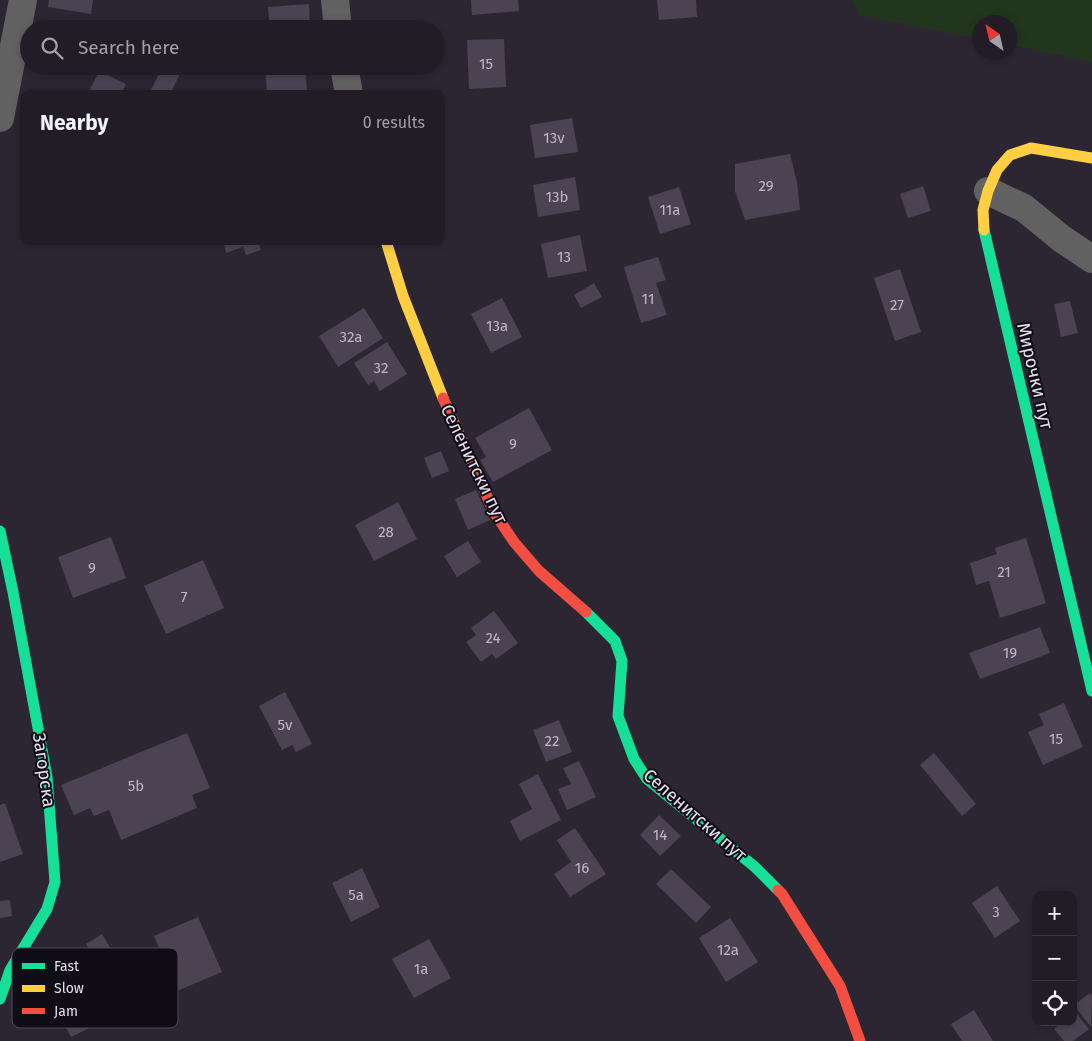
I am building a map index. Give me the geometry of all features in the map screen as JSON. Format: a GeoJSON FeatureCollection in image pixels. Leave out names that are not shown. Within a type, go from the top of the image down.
{"type":"FeatureCollection","features":[{"type":"Feature","properties":{"kind":"street"},"geometry":{"type":"LineString","coordinates":[[0,118],[23,0]]}},
{"type":"Feature","properties":{"kind":"street"},"geometry":{"type":"LineString","coordinates":[[335,0],[337,20]]}},
{"type":"Feature","properties":{"kind":"street"},"geometry":{"type":"LineString","coordinates":[[346,75],[348,90]]}},
{"type":"Feature","properties":{"kind":"street","name":"Мирочки пут"},"geometry":{"type":"LineString","coordinates":[[1092,158],[1031,148],[1010,155],[997,170],[988,191],[983,210],[984,231],[1092,691]]}},
{"type":"Feature","properties":{"kind":"street"},"geometry":{"type":"LineString","coordinates":[[988,191],[1024,208],[1092,259]]}},
{"type":"Feature","properties":{"kind":"street","name":"Селенитски пут"},"geometry":{"type":"LineString","coordinates":[[387,245],[403,296],[448,412],[494,512],[514,542],[540,571],[599,624],[615,641],[622,661],[618,716],[634,759],[647,779],[755,867],[782,894],[840,986],[860,1041]]}},
{"type":"Feature","properties":{"kind":"street","name":"Загорска"},"geometry":{"type":"LineString","coordinates":[[0,531],[47,777],[54,882],[47,909],[23,948]]}},
{"type":"Feature","properties":{"kind":"street","name":"Загорска"},"geometry":{"type":"LineString","coordinates":[[0,999],[12,967]]}},
{"type":"Feature","properties":{"kind":"green space"},"geometry":{"type":"Polygon","coordinates":[[[852,0],[1092,0],[1092,62],[1017,46],[1017,15],[972,15],[972,38],[859,15],[852,0]]]}},
{"type":"Feature","properties":{"kind":"building"},"geometry":{"type":"Polygon","coordinates":[[[49,0],[93,0],[91,14],[48,7],[49,0]]]}},
{"type":"Feature","properties":{"kind":"building"},"geometry":{"type":"Polygon","coordinates":[[[471,0],[518,0],[519,11],[472,15],[471,0]]]}},
{"type":"Feature","properties":{"kind":"building"},"geometry":{"type":"Polygon","coordinates":[[[657,0],[696,0],[697,17],[659,20],[657,0]]]}},
{"type":"Feature","properties":{"kind":"building"},"geometry":{"type":"Polygon","coordinates":[[[309,4],[310,20],[269,20],[268,7],[309,4]]]}},
{"type":"Feature","properties":{"kind":"building"},"geometry":{"type":"Polygon","coordinates":[[[504,39],[506,87],[469,89],[467,40],[504,39]]]}},
{"type":"Feature","properties":{"kind":"building"},"geometry":{"type":"Polygon","coordinates":[[[97,75],[107,75],[126,84],[123,90],[90,90],[97,75]]]}},
{"type":"Feature","properties":{"kind":"building"},"geometry":{"type":"Polygon","coordinates":[[[158,75],[180,75],[172,90],[151,90],[158,75]]]}},
{"type":"Feature","properties":{"kind":"building"},"geometry":{"type":"Polygon","coordinates":[[[266,75],[306,75],[307,90],[267,90],[266,75]]]}},
{"type":"Feature","properties":{"kind":"building"},"geometry":{"type":"Polygon","coordinates":[[[572,118],[578,152],[535,158],[530,125],[572,118]]]}},
{"type":"Feature","properties":{"kind":"building"},"geometry":{"type":"Polygon","coordinates":[[[790,154],[797,182],[800,210],[745,220],[735,191],[735,164],[790,154]]]}},
{"type":"Feature","properties":{"kind":"building"},"geometry":{"type":"Polygon","coordinates":[[[575,177],[580,210],[538,217],[533,185],[575,177]]]}},
{"type":"Feature","properties":{"kind":"building"},"geometry":{"type":"Polygon","coordinates":[[[923,186],[931,211],[908,218],[900,194],[923,186]]]}},
{"type":"Feature","properties":{"kind":"building"},"geometry":{"type":"Polygon","coordinates":[[[679,187],[691,224],[660,234],[648,197],[679,187]]]}},
{"type":"Feature","properties":{"kind":"building"},"geometry":{"type":"Polygon","coordinates":[[[580,235],[587,271],[548,278],[541,244],[580,235]]]}},
{"type":"Feature","properties":{"kind":"building"},"geometry":{"type":"Polygon","coordinates":[[[224,245],[259,245],[261,250],[246,255],[243,247],[226,253],[224,245]]]}},
{"type":"Feature","properties":{"kind":"building"},"geometry":{"type":"Polygon","coordinates":[[[658,257],[666,280],[656,283],[667,315],[641,323],[624,267],[658,257]]]}},
{"type":"Feature","properties":{"kind":"building"},"geometry":{"type":"Polygon","coordinates":[[[900,269],[921,332],[895,341],[874,278],[900,269]]]}},
{"type":"Feature","properties":{"kind":"building"},"geometry":{"type":"Polygon","coordinates":[[[594,283],[602,297],[581,308],[574,295],[594,283]]]}},
{"type":"Feature","properties":{"kind":"building"},"geometry":{"type":"Polygon","coordinates":[[[502,298],[522,337],[491,353],[471,314],[502,298]]]}},
{"type":"Feature","properties":{"kind":"building"},"geometry":{"type":"Polygon","coordinates":[[[1070,301],[1078,333],[1061,337],[1054,304],[1070,301]]]}},
{"type":"Feature","properties":{"kind":"building"},"geometry":{"type":"Polygon","coordinates":[[[364,308],[383,338],[338,367],[319,336],[364,308]]]}},
{"type":"Feature","properties":{"kind":"building"},"geometry":{"type":"Polygon","coordinates":[[[387,342],[407,374],[380,391],[374,381],[368,385],[354,363],[387,342]]]}},
{"type":"Feature","properties":{"kind":"building"},"geometry":{"type":"Polygon","coordinates":[[[529,408],[552,450],[493,482],[480,460],[486,457],[475,438],[529,408]]]}},
{"type":"Feature","properties":{"kind":"building"},"geometry":{"type":"Polygon","coordinates":[[[441,451],[449,471],[432,478],[424,458],[441,451]]]}},
{"type":"Feature","properties":{"kind":"building"},"geometry":{"type":"Polygon","coordinates":[[[476,490],[490,520],[468,530],[455,499],[476,490]]]}},
{"type":"Feature","properties":{"kind":"building"},"geometry":{"type":"Polygon","coordinates":[[[398,502],[417,539],[374,561],[355,525],[398,502]]]}},
{"type":"Feature","properties":{"kind":"building"},"geometry":{"type":"Polygon","coordinates":[[[111,537],[126,578],[73,598],[58,557],[111,537]]]}},
{"type":"Feature","properties":{"kind":"building"},"geometry":{"type":"Polygon","coordinates":[[[1026,538],[1046,603],[1000,618],[989,581],[976,585],[970,563],[997,554],[995,548],[1026,538]]]}},
{"type":"Feature","properties":{"kind":"building"},"geometry":{"type":"Polygon","coordinates":[[[468,541],[481,562],[457,577],[444,556],[468,541]]]}},
{"type":"Feature","properties":{"kind":"building"},"geometry":{"type":"Polygon","coordinates":[[[203,560],[224,608],[166,634],[144,586],[203,560]]]}},
{"type":"Feature","properties":{"kind":"building"},"geometry":{"type":"Polygon","coordinates":[[[494,611],[518,643],[496,659],[492,654],[481,662],[466,642],[476,635],[471,628],[494,611]]]}},
{"type":"Feature","properties":{"kind":"building"},"geometry":{"type":"Polygon","coordinates":[[[1040,627],[1050,653],[980,679],[969,653],[1040,627]]]}},
{"type":"Feature","properties":{"kind":"building"},"geometry":{"type":"Polygon","coordinates":[[[285,692],[312,744],[296,752],[292,745],[282,750],[259,706],[285,692]]]}},
{"type":"Feature","properties":{"kind":"building"},"geometry":{"type":"Polygon","coordinates":[[[1064,703],[1083,747],[1043,765],[1028,732],[1044,725],[1039,714],[1064,703]]]}},
{"type":"Feature","properties":{"kind":"building"},"geometry":{"type":"Polygon","coordinates":[[[559,720],[572,752],[546,762],[533,730],[559,720]]]}},
{"type":"Feature","properties":{"kind":"building"},"geometry":{"type":"Polygon","coordinates":[[[187,733],[210,788],[192,795],[197,808],[121,840],[109,810],[94,816],[90,808],[74,815],[61,785],[187,733]]]}},
{"type":"Feature","properties":{"kind":"building"},"geometry":{"type":"Polygon","coordinates":[[[934,753],[976,804],[962,816],[920,765],[934,753]]]}},
{"type":"Feature","properties":{"kind":"building"},"geometry":{"type":"Polygon","coordinates":[[[579,761],[596,797],[567,810],[558,789],[571,784],[563,768],[579,761]]]}},
{"type":"Feature","properties":{"kind":"building"},"geometry":{"type":"Polygon","coordinates":[[[538,774],[561,820],[520,841],[510,821],[532,809],[519,784],[538,774]]]}},
{"type":"Feature","properties":{"kind":"building"},"geometry":{"type":"Polygon","coordinates":[[[5,803],[23,854],[0,862],[0,805],[5,803]]]}},
{"type":"Feature","properties":{"kind":"building"},"geometry":{"type":"Polygon","coordinates":[[[659,815],[681,836],[660,856],[640,835],[659,815]]]}},
{"type":"Feature","properties":{"kind":"building"},"geometry":{"type":"Polygon","coordinates":[[[575,828],[606,874],[570,897],[554,874],[571,862],[557,840],[575,828]]]}},
{"type":"Feature","properties":{"kind":"building"},"geometry":{"type":"Polygon","coordinates":[[[362,868],[380,907],[351,922],[332,883],[362,868]]]}},
{"type":"Feature","properties":{"kind":"building"},"geometry":{"type":"Polygon","coordinates":[[[671,869],[711,907],[696,923],[656,884],[671,869]]]}},
{"type":"Feature","properties":{"kind":"building"},"geometry":{"type":"Polygon","coordinates":[[[997,886],[1020,921],[995,938],[972,903],[997,886]]]}},
{"type":"Feature","properties":{"kind":"building"},"geometry":{"type":"Polygon","coordinates":[[[10,900],[12,916],[0,918],[0,901],[10,900]]]}},
{"type":"Feature","properties":{"kind":"building"},"geometry":{"type":"Polygon","coordinates":[[[198,917],[222,972],[178,991],[178,948],[159,948],[154,936],[198,917]]]}},
{"type":"Feature","properties":{"kind":"building"},"geometry":{"type":"Polygon","coordinates":[[[730,918],[758,962],[726,982],[699,938],[730,918]]]}},
{"type":"Feature","properties":{"kind":"building"},"geometry":{"type":"Polygon","coordinates":[[[102,934],[110,948],[88,948],[86,944],[102,934]]]}},
{"type":"Feature","properties":{"kind":"building"},"geometry":{"type":"Polygon","coordinates":[[[429,939],[451,978],[414,998],[392,959],[429,939]]]}},
{"type":"Feature","properties":{"kind":"building"},"geometry":{"type":"Polygon","coordinates":[[[1090,993],[1092,996],[1091,1027],[1077,1009],[1077,1003],[1090,993]]]}},
{"type":"Feature","properties":{"kind":"building"},"geometry":{"type":"Polygon","coordinates":[[[974,1010],[993,1041],[962,1041],[951,1024],[974,1010]]]}},
{"type":"Feature","properties":{"kind":"building"},"geometry":{"type":"Polygon","coordinates":[[[1077,1014],[1089,1029],[1073,1041],[1064,1041],[1054,1029],[1057,1026],[1077,1026],[1077,1014]]]}},
{"type":"Feature","properties":{"kind":"building"},"geometry":{"type":"Polygon","coordinates":[[[66,1028],[89,1028],[71,1037],[66,1028]]]}},
{"type":"Feature","properties":{"kind":"traffic: fast"},"geometry":{"type":"LineString","coordinates":[[984,230],[1092,691]]}},
{"type":"Feature","properties":{"kind":"traffic: fast"},"geometry":{"type":"LineString","coordinates":[[0,531],[47,777],[55,882],[47,909],[23,948]]}},
{"type":"Feature","properties":{"kind":"traffic: fast"},"geometry":{"type":"LineString","coordinates":[[586,612],[615,641],[622,661],[618,716],[634,759],[647,779],[755,867],[778,890]]}},
{"type":"Feature","properties":{"kind":"traffic: fast"},"geometry":{"type":"LineString","coordinates":[[0,999],[12,967]]}},
{"type":"Feature","properties":{"kind":"traffic: slow"},"geometry":{"type":"LineString","coordinates":[[984,230],[983,210],[988,191],[997,170],[1010,155],[1031,148],[1092,158]]}},
{"type":"Feature","properties":{"kind":"traffic: slow"},"geometry":{"type":"LineString","coordinates":[[387,245],[403,296],[443,398]]}},
{"type":"Feature","properties":{"kind":"traffic: jam"},"geometry":{"type":"LineString","coordinates":[[443,398],[494,512],[514,542],[539,571],[586,612]]}},
{"type":"Feature","properties":{"kind":"traffic: jam"},"geometry":{"type":"LineString","coordinates":[[778,890],[840,986],[860,1041]]}}]}
